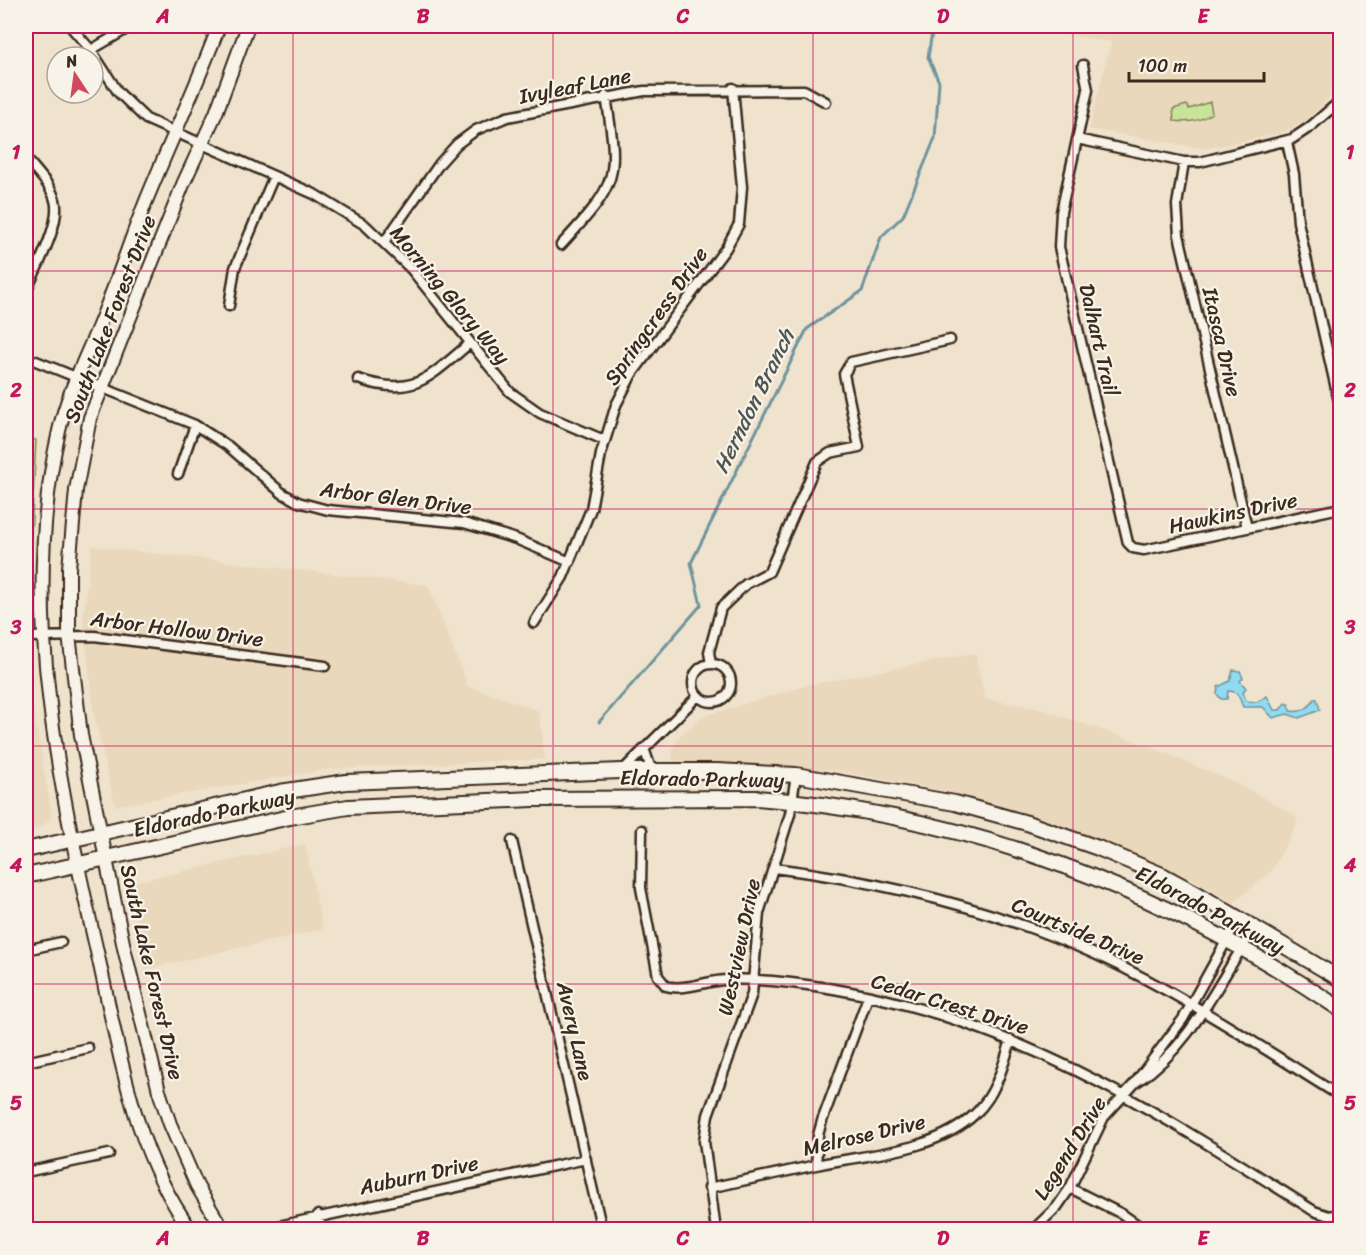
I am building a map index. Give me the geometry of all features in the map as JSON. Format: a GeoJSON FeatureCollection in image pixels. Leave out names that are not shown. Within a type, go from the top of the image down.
{"type":"FeatureCollection","features":[{"type":"Feature","properties":{"kind":"main road","name":"South Lake Forest Drive"},"geometry":{"type":"LineString","coordinates":[[191,1230],[165,1189],[139,1124],[78,865],[54,738],[44,636],[42,576],[48,506],[59,430],[77,378],[219,26]]}},
{"type":"Feature","properties":{"kind":"main road","name":"South Lake Forest Drive"},"geometry":{"type":"LineString","coordinates":[[223,1230],[189,1169],[159,1091],[105,859],[81,735],[69,635],[69,568],[76,490],[85,435],[158,246],[202,144],[248,26]]}},
{"type":"Feature","properties":{"kind":"main road","name":"Eldorado Parkway"},"geometry":{"type":"LineString","coordinates":[[26,850],[280,792],[346,782],[621,771],[796,775],[955,803],[1061,835],[1162,875],[1341,979]]}},
{"type":"Feature","properties":{"kind":"main road"},"geometry":{"type":"LineString","coordinates":[[533,773],[533,800]]}},
{"type":"Feature","properties":{"kind":"main road"},"geometry":{"type":"LineString","coordinates":[[346,782],[348,807]]}},
{"type":"Feature","properties":{"kind":"main road","name":"Eldorado Parkway"},"geometry":{"type":"LineString","coordinates":[[26,876],[290,817],[348,807],[533,800],[757,798],[792,800],[896,818],[989,840],[1113,883],[1196,921],[1240,949],[1287,974],[1341,1009]]}},
{"type":"Feature","properties":{"kind":"main road"},"geometry":{"type":"LineString","coordinates":[[989,840],[999,839],[1043,850],[1052,849],[1061,835]]}},
{"type":"Feature","properties":{"kind":"street","name":"Morning Glory Way"},"geometry":{"type":"LineString","coordinates":[[70,26],[87,45]]}},
{"type":"Feature","properties":{"kind":"street"},"geometry":{"type":"LineString","coordinates":[[100,45],[132,26]]}},
{"type":"Feature","properties":{"kind":"street","name":"Dalhart Trail"},"geometry":{"type":"LineString","coordinates":[[1083,65],[1088,90],[1060,219],[1060,258],[1127,540],[1133,548]]}},
{"type":"Feature","properties":{"kind":"street","name":"Morning Glory Way"},"geometry":{"type":"LineString","coordinates":[[105,74],[127,103],[146,119],[274,176],[341,209],[385,242],[411,269],[469,344],[510,392],[526,405],[604,440]]}},
{"type":"Feature","properties":{"kind":"street","name":"Ivyleaf Lane"},"geometry":{"type":"LineString","coordinates":[[385,242],[440,163],[466,136],[507,117],[606,96],[644,91],[733,88],[804,90],[826,102]]}},
{"type":"Feature","properties":{"kind":"street","name":"Springcress Drive"},"geometry":{"type":"LineString","coordinates":[[534,623],[570,561],[595,497],[604,440],[616,405],[632,374],[726,248],[739,224],[742,187],[733,88]]}},
{"type":"Feature","properties":{"kind":"street"},"geometry":{"type":"LineString","coordinates":[[561,245],[597,206],[613,175],[615,160],[606,96]]}},
{"type":"Feature","properties":{"kind":"street"},"geometry":{"type":"LineString","coordinates":[[1077,139],[1184,162],[1200,162],[1287,142],[1305,132],[1341,101]]}},
{"type":"Feature","properties":{"kind":"street"},"geometry":{"type":"LineString","coordinates":[[1287,142],[1294,174],[1298,222],[1341,406]]}},
{"type":"Feature","properties":{"kind":"street"},"geometry":{"type":"LineString","coordinates":[[26,159],[52,192],[56,209],[48,240],[26,292]]}},
{"type":"Feature","properties":{"kind":"street","name":"Itasca Drive"},"geometry":{"type":"LineString","coordinates":[[1184,162],[1177,205],[1179,235],[1247,528]]}},
{"type":"Feature","properties":{"kind":"street"},"geometry":{"type":"LineString","coordinates":[[229,306],[235,268],[274,176]]}},
{"type":"Feature","properties":{"kind":"street"},"geometry":{"type":"LineString","coordinates":[[711,664],[709,652],[721,608],[746,584],[769,572],[817,462],[830,453],[859,447],[844,374],[851,362],[950,340]]}},
{"type":"Feature","properties":{"kind":"street"},"geometry":{"type":"LineString","coordinates":[[358,379],[391,388],[413,385],[441,367],[469,344]]}},
{"type":"Feature","properties":{"kind":"street","name":"Arbor Glen Drive"},"geometry":{"type":"LineString","coordinates":[[26,357],[103,386],[195,425],[228,446],[282,493],[311,507],[464,523],[516,539],[570,561]]}},
{"type":"Feature","properties":{"kind":"street"},"geometry":{"type":"LineString","coordinates":[[178,474],[195,425]]}},
{"type":"Feature","properties":{"kind":"street","name":"Hawkins Drive"},"geometry":{"type":"LineString","coordinates":[[1133,548],[1144,550],[1341,508]]}},
{"type":"Feature","properties":{"kind":"street","name":"Arbor Hollow Drive"},"geometry":{"type":"LineString","coordinates":[[26,637],[69,635],[325,666]]}},
{"type":"Feature","properties":{"kind":"street"},"geometry":{"type":"LineString","coordinates":[[711,664],[718,665],[728,673],[731,679],[730,691],[715,702],[698,696],[693,686],[696,674],[711,664]]}},
{"type":"Feature","properties":{"kind":"street"},"geometry":{"type":"LineString","coordinates":[[621,771],[645,751],[698,696]]}},
{"type":"Feature","properties":{"kind":"street"},"geometry":{"type":"LineString","coordinates":[[645,751],[652,772]]}},
{"type":"Feature","properties":{"kind":"street","name":"Westview Drive"},"geometry":{"type":"LineString","coordinates":[[716,1230],[705,1142],[708,1115],[747,1012],[754,980],[759,913],[774,868],[792,800],[796,775]]}},
{"type":"Feature","properties":{"kind":"street","name":"Cedar Crest Drive"},"geometry":{"type":"LineString","coordinates":[[642,830],[641,888],[655,965],[662,983],[672,988],[725,980],[754,980],[833,989],[952,1020],[1011,1040],[1079,1070],[1125,1095],[1314,1211],[1329,1216],[1341,1214]]}},
{"type":"Feature","properties":{"kind":"street","name":"Avery Lane"},"geometry":{"type":"LineString","coordinates":[[512,841],[602,1230]]}},
{"type":"Feature","properties":{"kind":"street","name":"Courtside Drive"},"geometry":{"type":"LineString","coordinates":[[774,868],[857,880],[979,910],[1096,955],[1204,1011],[1341,1096]]}},
{"type":"Feature","properties":{"kind":"street","name":"Legend Drive"},"geometry":{"type":"LineString","coordinates":[[1033,1230],[1057,1207],[1070,1188],[1104,1117],[1135,1083],[1190,1004],[1239,918]]}},
{"type":"Feature","properties":{"kind":"street","name":"Legend Drive"},"geometry":{"type":"LineString","coordinates":[[1135,1083],[1153,1071],[1172,1053],[1204,1011],[1255,928]]}},
{"type":"Feature","properties":{"kind":"street"},"geometry":{"type":"LineString","coordinates":[[26,950],[61,942]]}},
{"type":"Feature","properties":{"kind":"street"},"geometry":{"type":"LineString","coordinates":[[816,1165],[817,1142],[822,1121],[868,997]]}},
{"type":"Feature","properties":{"kind":"street","name":"Melrose Drive"},"geometry":{"type":"LineString","coordinates":[[709,1188],[910,1146],[948,1132],[966,1121],[982,1107],[993,1090],[1011,1040]]}},
{"type":"Feature","properties":{"kind":"street"},"geometry":{"type":"LineString","coordinates":[[26,1062],[88,1048]]}},
{"type":"Feature","properties":{"kind":"street"},"geometry":{"type":"LineString","coordinates":[[26,1172],[109,1154]]}},
{"type":"Feature","properties":{"kind":"street","name":"Auburn Drive"},"geometry":{"type":"LineString","coordinates":[[260,1230],[318,1215],[586,1159]]}},
{"type":"Feature","properties":{"kind":"street"},"geometry":{"type":"LineString","coordinates":[[1070,1188],[1122,1214],[1145,1230]]}},
{"type":"Feature","properties":{"kind":"street"},"geometry":{"type":"LineString","coordinates":[[318,1215],[322,1230]]}},
{"type":"Feature","properties":{"kind":"shaded area"},"geometry":{"type":"Polygon","coordinates":[[[1019,26],[1325,26],[1340,47],[1340,87],[1305,122],[1281,133],[1205,149],[1089,129],[1111,42],[1019,26]]]}},
{"type":"Feature","properties":{"kind":"shaded area"},"geometry":{"type":"Polygon","coordinates":[[[92,546],[428,585],[468,686],[539,711],[545,759],[330,769],[115,806],[94,715],[83,618],[92,546]]]}},
{"type":"Feature","properties":{"kind":"shaded area"},"geometry":{"type":"Polygon","coordinates":[[[975,653],[985,699],[1037,708],[1152,747],[1236,783],[1295,815],[1297,824],[1272,871],[1233,903],[1190,878],[1139,856],[1022,812],[948,792],[837,771],[763,764],[672,761],[673,748],[680,735],[703,716],[808,685],[975,653]]]}},
{"type":"Feature","properties":{"kind":"shaded area"},"geometry":{"type":"Polygon","coordinates":[[[33,706],[52,817],[41,828],[26,832],[26,707],[33,706]]]}},
{"type":"Feature","properties":{"kind":"shaded area"},"geometry":{"type":"Polygon","coordinates":[[[305,844],[323,929],[146,969],[130,883],[305,844]]]}},
{"type":"Feature","properties":{"kind":"green space"},"geometry":{"type":"Polygon","coordinates":[[[1210,102],[1212,113],[1208,116],[1194,121],[1174,121],[1173,109],[1187,105],[1189,109],[1210,102]]]}},
{"type":"Feature","properties":{"kind":"green space"},"geometry":{"type":"Polygon","coordinates":[[[26,438],[36,440],[30,557],[26,558],[26,438]]]}},
{"type":"Feature","properties":{"kind":"water"},"geometry":{"type":"Polygon","coordinates":[[[1233,670],[1240,671],[1243,678],[1240,681],[1246,688],[1243,692],[1246,701],[1257,702],[1267,696],[1274,710],[1280,710],[1285,703],[1289,704],[1290,711],[1298,711],[1304,710],[1314,699],[1317,699],[1320,710],[1299,718],[1287,714],[1273,718],[1263,707],[1243,707],[1234,692],[1228,691],[1227,699],[1221,699],[1217,694],[1218,687],[1230,681],[1233,670]]]}},
{"type":"Feature","properties":{"kind":"waterway","name":"Herndon Branch"},"geometry":{"type":"LineString","coordinates":[[599,722],[701,605],[691,563],[807,329],[862,291],[881,237],[903,216],[935,138],[939,82],[928,57],[933,26]]}}]}
